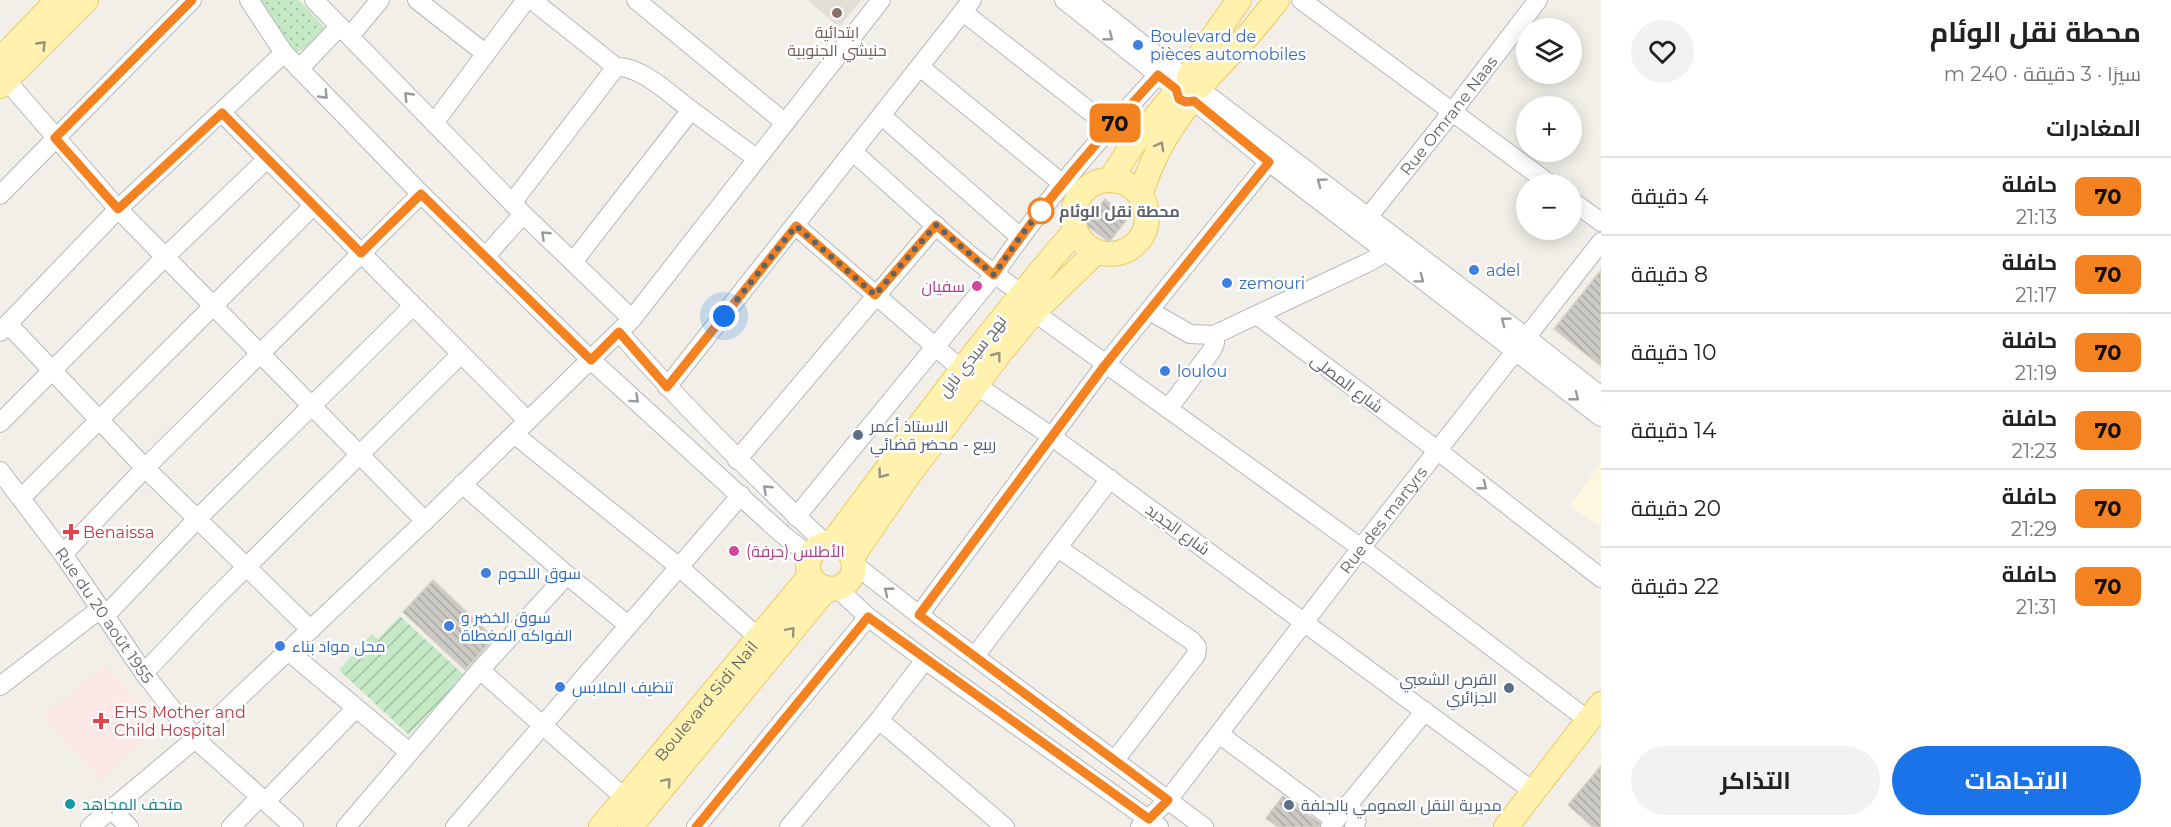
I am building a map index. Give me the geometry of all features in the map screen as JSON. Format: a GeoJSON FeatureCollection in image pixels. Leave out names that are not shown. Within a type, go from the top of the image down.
{"type":"FeatureCollection","features":[{"type":"Feature","properties":{"kind":"main road"},"geometry":{"type":"LineString","coordinates":[[2,75],[58,0]]}},
{"type":"Feature","properties":{"kind":"main road"},"geometry":{"type":"LineString","coordinates":[[2,75],[86,0]]}},
{"type":"Feature","properties":{"kind":"main road"},"geometry":{"type":"LineString","coordinates":[[1140,195],[1153,158],[1169,129],[1199,57],[1239,0]]}},
{"type":"Feature","properties":{"kind":"main road"},"geometry":{"type":"LineString","coordinates":[[1111,179],[1130,148],[1185,88],[1220,67],[1277,0]]}},
{"type":"Feature","properties":{"kind":"main road"},"geometry":{"type":"LineString","coordinates":[[1111,179],[1122,181],[1140,195],[1146,206],[1145,230],[1131,248],[1120,253],[1096,252],[1087,247],[1075,231],[1072,219],[1073,207],[1078,195],[1087,186],[1111,179]]}},
{"type":"Feature","properties":{"kind":"main road","name":"نهج سيدي نايل"},"geometry":{"type":"LineString","coordinates":[[968,377],[853,561],[851,576],[843,585],[823,566],[968,377],[1027,302],[1075,231]]}},
{"type":"Feature","properties":{"kind":"main road","name":"نهج سيدي نايل"},"geometry":{"type":"LineString","coordinates":[[1027,302],[1096,252]]}},
{"type":"Feature","properties":{"kind":"main road"},"geometry":{"type":"LineString","coordinates":[[823,566],[844,547],[853,561]]}},
{"type":"Feature","properties":{"kind":"main road","name":"Boulevard Sidi Nail"},"geometry":{"type":"LineString","coordinates":[[601,827],[759,638],[823,566]]}},
{"type":"Feature","properties":{"kind":"main road","name":"Boulevard Sidi Nail"},"geometry":{"type":"LineString","coordinates":[[630,827],[823,566]]}},
{"type":"Feature","properties":{"kind":"main road"},"geometry":{"type":"LineString","coordinates":[[1506,827],[1597,718]]}},
{"type":"Feature","properties":{"kind":"main road"},"geometry":{"type":"LineString","coordinates":[[1526,827],[1597,718]]}},
{"type":"Feature","properties":{"kind":"street"},"geometry":{"type":"LineString","coordinates":[[0,195],[192,0]]}},
{"type":"Feature","properties":{"kind":"street"},"geometry":{"type":"LineString","coordinates":[[249,0],[284,53],[421,194],[591,360],[782,534],[823,566],[868,617],[1149,824]]}},
{"type":"Feature","properties":{"kind":"street"},"geometry":{"type":"LineString","coordinates":[[314,0],[517,208],[573,262],[626,326],[667,387],[796,517],[823,566]]}},
{"type":"Feature","properties":{"kind":"street"},"geometry":{"type":"LineString","coordinates":[[299,69],[380,0]]}},
{"type":"Feature","properties":{"kind":"street"},"geometry":{"type":"LineString","coordinates":[[417,0],[486,54]]}},
{"type":"Feature","properties":{"kind":"street"},"geometry":{"type":"LineString","coordinates":[[434,123],[526,0]]}},
{"type":"Feature","properties":{"kind":"street"},"geometry":{"type":"LineString","coordinates":[[532,0],[616,67],[627,67],[639,72],[756,159]]}},
{"type":"Feature","properties":{"kind":"street"},"geometry":{"type":"LineString","coordinates":[[636,0],[784,122]]}},
{"type":"Feature","properties":{"kind":"street"},"geometry":{"type":"LineString","coordinates":[[90,827],[195,739],[626,326],[881,0]]}},
{"type":"Feature","properties":{"kind":"street"},"geometry":{"type":"LineString","coordinates":[[1064,0],[1089,5],[1269,162],[1363,223]]}},
{"type":"Feature","properties":{"kind":"street"},"geometry":{"type":"LineString","coordinates":[[1301,0],[1536,174]]}},
{"type":"Feature","properties":{"kind":"street","name":"Rue Omrane Naas"},"geometry":{"type":"LineString","coordinates":[[1363,223],[1538,0]]}},
{"type":"Feature","properties":{"kind":"street"},"geometry":{"type":"LineString","coordinates":[[1089,5],[1185,88],[1391,246],[1521,344],[1601,396]]}},
{"type":"Feature","properties":{"kind":"street"},"geometry":{"type":"LineString","coordinates":[[667,387],[968,6],[1111,128]]}},
{"type":"Feature","properties":{"kind":"street"},"geometry":{"type":"LineString","coordinates":[[284,53],[118,209],[4,328],[54,370],[145,468],[310,630]]}},
{"type":"Feature","properties":{"kind":"street"},"geometry":{"type":"LineString","coordinates":[[486,256],[616,67]]}},
{"type":"Feature","properties":{"kind":"street"},"geometry":{"type":"LineString","coordinates":[[920,67],[1063,184]]}},
{"type":"Feature","properties":{"kind":"street"},"geometry":{"type":"LineString","coordinates":[[2,75],[118,209],[425,521]]}},
{"type":"Feature","properties":{"kind":"street"},"geometry":{"type":"LineString","coordinates":[[796,517],[994,275],[1020,237],[1111,128],[1185,88]]}},
{"type":"Feature","properties":{"kind":"street"},"geometry":{"type":"LineString","coordinates":[[573,262],[691,110]]}},
{"type":"Feature","properties":{"kind":"street"},"geometry":{"type":"LineString","coordinates":[[222,113],[528,420]]}},
{"type":"Feature","properties":{"kind":"street"},"geometry":{"type":"LineString","coordinates":[[882,116],[1020,237]]}},
{"type":"Feature","properties":{"kind":"street"},"geometry":{"type":"LineString","coordinates":[[853,152],[994,275],[1105,365],[1597,718]]}},
{"type":"Feature","properties":{"kind":"street"},"geometry":{"type":"LineString","coordinates":[[0,423],[165,257],[267,159]]}},
{"type":"Feature","properties":{"kind":"street"},"geometry":{"type":"LineString","coordinates":[[919,615],[1105,365],[1269,162]]}},
{"type":"Feature","properties":{"kind":"street"},"geometry":{"type":"LineString","coordinates":[[63,554],[145,468],[421,194]]}},
{"type":"Feature","properties":{"kind":"street"},"geometry":{"type":"LineString","coordinates":[[21,498],[313,206]]}},
{"type":"Feature","properties":{"kind":"street"},"geometry":{"type":"LineString","coordinates":[[1582,208],[1601,222]]}},
{"type":"Feature","properties":{"kind":"street"},"geometry":{"type":"LineString","coordinates":[[737,460],[936,225]]}},
{"type":"Feature","properties":{"kind":"street","name":"شارع الجديد"},"geometry":{"type":"LineString","coordinates":[[796,226],[968,377],[1534,792]]}},
{"type":"Feature","properties":{"kind":"street","name":"Rue des martyrs"},"geometry":{"type":"LineString","coordinates":[[1149,824],[1437,450],[1601,243]]}},
{"type":"Feature","properties":{"kind":"street"},"geometry":{"type":"LineString","coordinates":[[1150,311],[1190,334],[1214,335],[1363,265],[1391,246]]}},
{"type":"Feature","properties":{"kind":"street"},"geometry":{"type":"LineString","coordinates":[[0,686],[102,613],[413,306]]}},
{"type":"Feature","properties":{"kind":"street","name":"شارع المصلى"},"geometry":{"type":"LineString","coordinates":[[1257,315],[1437,450],[1601,578]]}},
{"type":"Feature","properties":{"kind":"street"},"geometry":{"type":"LineString","coordinates":[[1168,409],[1212,351],[1215,343],[1214,335]]}},
{"type":"Feature","properties":{"kind":"street"},"geometry":{"type":"LineString","coordinates":[[1521,344],[1601,417]]}},
{"type":"Feature","properties":{"kind":"street"},"geometry":{"type":"LineString","coordinates":[[144,673],[173,640],[461,354]]}},
{"type":"Feature","properties":{"kind":"street"},"geometry":{"type":"LineString","coordinates":[[514,434],[678,566],[759,638]]}},
{"type":"Feature","properties":{"kind":"street","name":"Rue du 20 août 1955"},"geometry":{"type":"LineString","coordinates":[[0,471],[63,554],[144,673],[195,739],[294,827]]}},
{"type":"Feature","properties":{"kind":"street"},"geometry":{"type":"LineString","coordinates":[[975,656],[1110,479]]}},
{"type":"Feature","properties":{"kind":"street"},"geometry":{"type":"LineString","coordinates":[[462,484],[628,626]]}},
{"type":"Feature","properties":{"kind":"street"},"geometry":{"type":"LineString","coordinates":[[455,827],[741,495]]}},
{"type":"Feature","properties":{"kind":"street"},"geometry":{"type":"LineString","coordinates":[[1058,548],[1192,641],[1197,647],[1196,655],[1115,760]]}},
{"type":"Feature","properties":{"kind":"street"},"geometry":{"type":"LineString","coordinates":[[853,561],[919,615],[1204,827]]}},
{"type":"Feature","properties":{"kind":"street"},"geometry":{"type":"LineString","coordinates":[[346,827],[480,670],[567,575]]}},
{"type":"Feature","properties":{"kind":"street"},"geometry":{"type":"LineString","coordinates":[[696,827],[868,617]]}},
{"type":"Feature","properties":{"kind":"street"},"geometry":{"type":"LineString","coordinates":[[288,651],[409,752]]}},
{"type":"Feature","properties":{"kind":"street"},"geometry":{"type":"LineString","coordinates":[[789,827],[879,720],[925,660]]}},
{"type":"Feature","properties":{"kind":"street"},"geometry":{"type":"LineString","coordinates":[[480,670],[626,799]]}},
{"type":"Feature","properties":{"kind":"street"},"geometry":{"type":"LineString","coordinates":[[231,827],[356,708]]}},
{"type":"Feature","properties":{"kind":"street"},"geometry":{"type":"LineString","coordinates":[[1219,734],[1332,824],[1425,711]]}},
{"type":"Feature","properties":{"kind":"street"},"geometry":{"type":"LineString","coordinates":[[879,720],[992,823]]}},
{"type":"Feature","properties":{"kind":"street"},"geometry":{"type":"LineString","coordinates":[[1348,804],[1357,815],[1354,827]]}},
{"type":"Feature","properties":{"kind":"street"},"geometry":{"type":"LineString","coordinates":[[111,809],[129,827]]}},
{"type":"Feature","properties":{"kind":"shaded area","name":"ابتدائية حنيشي الجنوبية"},"geometry":{"type":"Polygon","coordinates":[[[808,0],[861,0],[839,27],[808,0]]]}},
{"type":"Feature","properties":{"kind":"shaded area"},"geometry":{"type":"Polygon","coordinates":[[[1601,463],[1601,522],[1599,526],[1570,506],[1601,463]]]}},
{"type":"Feature","properties":{"kind":"shaded area","name":"EHS Mother and Child Hospital"},"geometry":{"type":"Polygon","coordinates":[[[106,666],[160,725],[100,780],[42,716],[106,666]]]}},
{"type":"Feature","properties":{"kind":"green space"},"geometry":{"type":"Polygon","coordinates":[[[258,0],[299,0],[324,27],[324,35],[310,47],[296,52],[289,46],[258,0]]]}},
{"type":"Feature","properties":{"kind":"green space"},"geometry":{"type":"Polygon","coordinates":[[[400,616],[464,675],[409,735],[339,670],[372,634],[378,639],[400,616]]]}},
{"type":"Feature","properties":{"kind":"building"},"geometry":{"type":"Polygon","coordinates":[[[1105,199],[1128,218],[1109,242],[1086,223],[1105,199]]]}},
{"type":"Feature","properties":{"kind":"building"},"geometry":{"type":"Polygon","coordinates":[[[1601,270],[1601,366],[1554,329],[1601,270]]]}},
{"type":"Feature","properties":{"kind":"building","name":"سوق الخضر و الفواكه المغطاة"},"geometry":{"type":"Polygon","coordinates":[[[433,580],[494,638],[465,670],[403,612],[433,580]]]}},
{"type":"Feature","properties":{"kind":"building"},"geometry":{"type":"Polygon","coordinates":[[[1601,766],[1601,827],[1593,827],[1568,805],[1601,766]]]}},
{"type":"Feature","properties":{"kind":"building","name":"مديرية النقل العمومي بالجلفة"},"geometry":{"type":"Polygon","coordinates":[[[1283,796],[1320,823],[1319,827],[1278,827],[1266,818],[1283,796]]]}},
{"type":"Feature","properties":{"kind":"bus line","name":"70"},"geometry":{"type":"LineString","coordinates":[[192,0],[55,138],[118,209],[222,113],[361,253],[421,194],[591,360],[619,332],[667,387],[796,226],[875,295],[936,225],[994,275],[1042,209],[1158,75],[1176,89],[1179,99],[1186,102],[1194,101],[1269,162],[1105,365],[919,615],[1168,800],[1149,819],[868,617],[696,827]]}},
{"type":"Feature","properties":{"kind":"place","name":"ابتدائية حنيشي الجنوبية"},"geometry":{"type":"Point","coordinates":[837,13]}},
{"type":"Feature","properties":{"kind":"place","name":"Boulevard de pièces automobiles"},"geometry":{"type":"Point","coordinates":[1138,45]}},
{"type":"Feature","properties":{"kind":"place","name":"محطة نقل الوئام"},"geometry":{"type":"Point","coordinates":[1041,211]}},
{"type":"Feature","properties":{"kind":"place","name":"adel"},"geometry":{"type":"Point","coordinates":[1474,270]}},
{"type":"Feature","properties":{"kind":"place","name":"zemouri"},"geometry":{"type":"Point","coordinates":[1227,283]}},
{"type":"Feature","properties":{"kind":"place","name":"سفيان"},"geometry":{"type":"Point","coordinates":[977,286]}},
{"type":"Feature","properties":{"kind":"place","name":"loulou"},"geometry":{"type":"Point","coordinates":[1165,371]}},
{"type":"Feature","properties":{"kind":"place","name":"الاستاذ أعمر ربيع - محضر قضائي"},"geometry":{"type":"Point","coordinates":[858,435]}},
{"type":"Feature","properties":{"kind":"place","name":"Benaissa"},"geometry":{"type":"Point","coordinates":[71,532]}},
{"type":"Feature","properties":{"kind":"place","name":"الأطلس (حرفة)"},"geometry":{"type":"Point","coordinates":[734,551]}},
{"type":"Feature","properties":{"kind":"place","name":"سوق اللحوم"},"geometry":{"type":"Point","coordinates":[486,573]}},
{"type":"Feature","properties":{"kind":"place","name":"سوق الخضر و الفواكه المغطاة"},"geometry":{"type":"Point","coordinates":[449,626]}},
{"type":"Feature","properties":{"kind":"place","name":"محل مواد بناء"},"geometry":{"type":"Point","coordinates":[280,646]}},
{"type":"Feature","properties":{"kind":"place","name":"تنظيف الملابس"},"geometry":{"type":"Point","coordinates":[560,687]}},
{"type":"Feature","properties":{"kind":"place","name":"القرص الشعبي الجزائري"},"geometry":{"type":"Point","coordinates":[1509,688]}},
{"type":"Feature","properties":{"kind":"place","name":"EHS Mother and Child Hospital"},"geometry":{"type":"Point","coordinates":[101,721]}},
{"type":"Feature","properties":{"kind":"place","name":"متحف المجاهد"},"geometry":{"type":"Point","coordinates":[70,804]}},
{"type":"Feature","properties":{"kind":"place","name":"مديرية النقل العمومي بالجلفة"},"geometry":{"type":"Point","coordinates":[1289,805]}},
{"type":"Feature","properties":{"kind":"route"},"geometry":{"type":"LineString","coordinates":[[724,316],[796,226],[875,295],[936,225],[994,275],[1042,209],[1041,211]]}}]}
